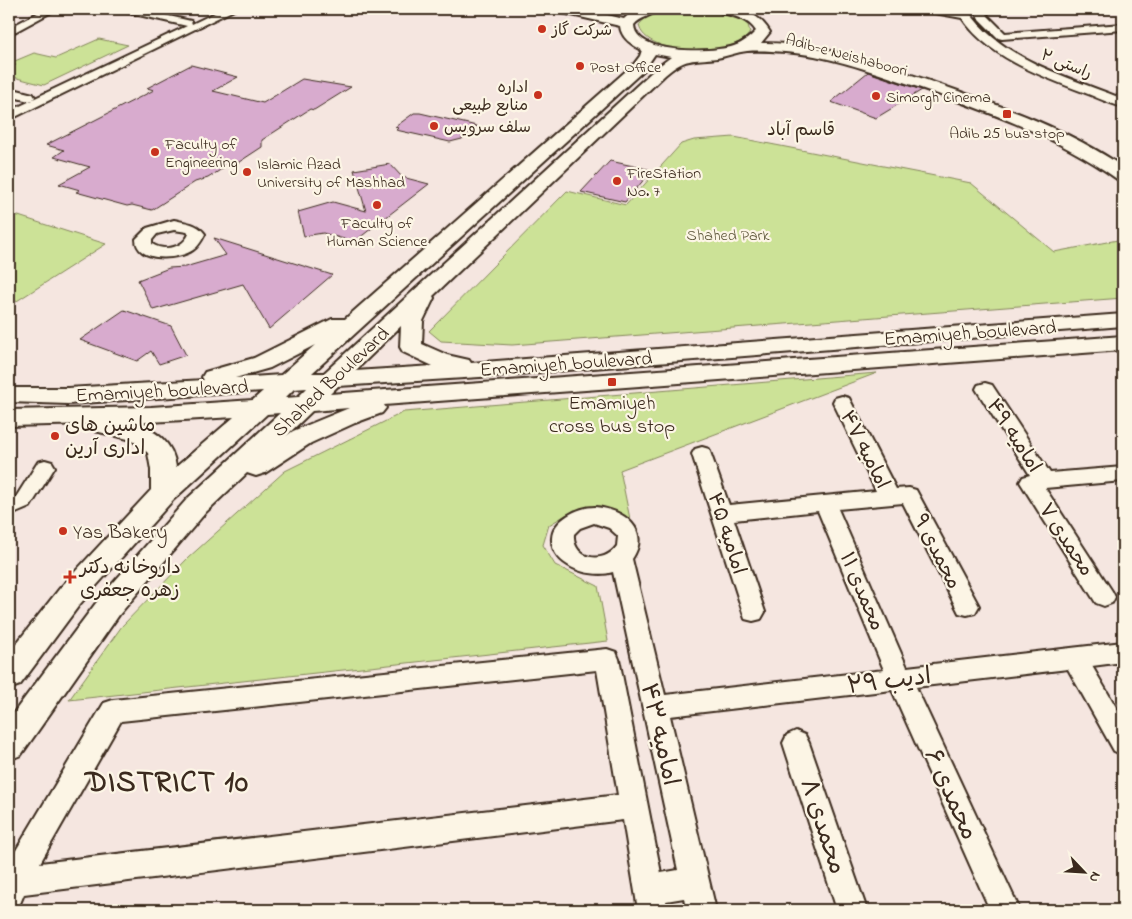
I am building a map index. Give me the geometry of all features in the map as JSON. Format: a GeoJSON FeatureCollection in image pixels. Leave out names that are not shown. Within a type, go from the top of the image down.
{"type":"FeatureCollection","features":[{"type":"Feature","properties":{"kind":"main road"},"geometry":{"type":"LineString","coordinates":[[563,9],[627,24]]}},
{"type":"Feature","properties":{"kind":"main road"},"geometry":{"type":"LineString","coordinates":[[606,9],[648,10]]}},
{"type":"Feature","properties":{"kind":"main road"},"geometry":{"type":"LineString","coordinates":[[725,9],[742,12],[760,24],[763,32],[759,40],[749,47]]}},
{"type":"Feature","properties":{"kind":"main road"},"geometry":{"type":"LineString","coordinates":[[648,10],[633,17],[627,24],[628,32],[636,40],[650,47],[690,55]]}},
{"type":"Feature","properties":{"kind":"main road","name":"Adib-e Neishaboori"},"geometry":{"type":"LineString","coordinates":[[763,32],[900,68],[968,89],[1078,135],[1123,162]]}},
{"type":"Feature","properties":{"kind":"main road","name":"Shahed Boulevard"},"geometry":{"type":"LineString","coordinates":[[9,676],[70,596],[164,493],[639,67],[647,57],[650,47]]}},
{"type":"Feature","properties":{"kind":"main road","name":"Adib-e Neishaboori"},"geometry":{"type":"LineString","coordinates":[[690,55],[712,55],[749,47],[796,48],[916,80],[1006,114],[1055,136],[1111,166],[1123,175]]}},
{"type":"Feature","properties":{"kind":"main road","name":"Shahed Boulevard"},"geometry":{"type":"LineString","coordinates":[[9,745],[108,607],[197,505],[660,72],[672,62],[690,55]]}},
{"type":"Feature","properties":{"kind":"main road"},"geometry":{"type":"LineString","coordinates":[[429,289],[412,321],[411,347],[441,361],[480,370]]}},
{"type":"Feature","properties":{"kind":"main road"},"geometry":{"type":"LineString","coordinates":[[164,390],[262,363],[330,330],[384,297]]}},
{"type":"Feature","properties":{"kind":"main road","name":"Emamiyeh boulevard"},"geometry":{"type":"LineString","coordinates":[[9,395],[68,396],[332,380],[1123,320]]}},
{"type":"Feature","properties":{"kind":"main road","name":"Emamiyeh boulevard"},"geometry":{"type":"LineString","coordinates":[[9,418],[151,415],[261,408],[1123,343]]}},
{"type":"Feature","properties":{"kind":"main road"},"geometry":{"type":"LineString","coordinates":[[197,505],[302,437],[347,417],[406,398]]}},
{"type":"Feature","properties":{"kind":"main road"},"geometry":{"type":"LineString","coordinates":[[57,418],[131,429],[154,442],[163,460],[164,493]]}},
{"type":"Feature","properties":{"kind":"street"},"geometry":{"type":"LineString","coordinates":[[9,32],[52,9]]}},
{"type":"Feature","properties":{"kind":"street"},"geometry":{"type":"LineString","coordinates":[[125,9],[186,23]]}},
{"type":"Feature","properties":{"kind":"street"},"geometry":{"type":"LineString","coordinates":[[9,107],[216,9]]}},
{"type":"Feature","properties":{"kind":"street"},"geometry":{"type":"LineString","coordinates":[[9,116],[231,9]]}},
{"type":"Feature","properties":{"kind":"street"},"geometry":{"type":"LineString","coordinates":[[929,9],[964,12]]}},
{"type":"Feature","properties":{"kind":"street"},"geometry":{"type":"LineString","coordinates":[[980,9],[983,17],[1002,36],[1123,27]]}},
{"type":"Feature","properties":{"kind":"street","name":"راستی ۲"},"geometry":{"type":"LineString","coordinates":[[964,12],[984,37],[1025,64],[1123,104]]}},
{"type":"Feature","properties":{"kind":"street"},"geometry":{"type":"LineString","coordinates":[[9,92],[29,97]]}},
{"type":"Feature","properties":{"kind":"street","name":"امامیه ۴۹"},"geometry":{"type":"LineString","coordinates":[[985,390],[1038,481]]}},
{"type":"Feature","properties":{"kind":"street","name":"امامیه ۴۷"},"geometry":{"type":"LineString","coordinates":[[842,402],[899,496]]}},
{"type":"Feature","properties":{"kind":"street","name":"امامیه ۴۵"},"geometry":{"type":"LineString","coordinates":[[702,454],[754,612]]}},
{"type":"Feature","properties":{"kind":"street"},"geometry":{"type":"LineString","coordinates":[[9,508],[23,502],[45,467]]}},
{"type":"Feature","properties":{"kind":"street"},"geometry":{"type":"LineString","coordinates":[[1038,481],[1123,474]]}},
{"type":"Feature","properties":{"kind":"street","name":"محمدی ۷"},"geometry":{"type":"LineString","coordinates":[[1038,481],[1104,597]]}},
{"type":"Feature","properties":{"kind":"street"},"geometry":{"type":"LineString","coordinates":[[721,513],[899,496]]}},
{"type":"Feature","properties":{"kind":"street","name":"محمدی ۹"},"geometry":{"type":"LineString","coordinates":[[899,496],[967,606]]}},
{"type":"Feature","properties":{"kind":"street","name":"محمدی ۱۱"},"geometry":{"type":"LineString","coordinates":[[825,503],[900,679]]}},
{"type":"Feature","properties":{"kind":"street","name":"امامیه ۴۳"},"geometry":{"type":"LineString","coordinates":[[621,558],[701,910]]}},
{"type":"Feature","properties":{"kind":"street","name":"ادیب ۲۹"},"geometry":{"type":"LineString","coordinates":[[655,707],[1123,652]]}},
{"type":"Feature","properties":{"kind":"street"},"geometry":{"type":"LineString","coordinates":[[1074,657],[1123,744]]}},
{"type":"Feature","properties":{"kind":"street"},"geometry":{"type":"LineString","coordinates":[[12,888],[114,711],[608,659],[651,900],[695,882]]}},
{"type":"Feature","properties":{"kind":"street","name":"محمدی ۶"},"geometry":{"type":"LineString","coordinates":[[900,679],[1004,910]]}},
{"type":"Feature","properties":{"kind":"street","name":"محمدی ۸"},"geometry":{"type":"LineString","coordinates":[[796,743],[852,910]]}},
{"type":"Feature","properties":{"kind":"street"},"geometry":{"type":"LineString","coordinates":[[12,888],[634,806]]}},
{"type":"Feature","properties":{"kind":"green space"},"geometry":{"type":"Polygon","coordinates":[[[679,9],[724,13],[748,25],[750,32],[742,40],[728,46],[710,50],[673,48],[657,43],[645,36],[639,25],[647,17],[679,9]]]}},
{"type":"Feature","properties":{"kind":"green space"},"geometry":{"type":"Polygon","coordinates":[[[99,39],[128,45],[44,85],[9,76],[9,69],[16,65],[10,63],[34,53],[56,58],[99,39]]]}},
{"type":"Feature","properties":{"kind":"green space","name":"Shahed Park"},"geometry":{"type":"Polygon","coordinates":[[[734,137],[971,183],[1054,252],[1123,239],[1123,298],[512,345],[441,341],[429,331],[567,191],[626,205],[681,144],[694,140],[734,137]]]}},
{"type":"Feature","properties":{"kind":"green space"},"geometry":{"type":"Polygon","coordinates":[[[9,213],[106,244],[9,306],[9,213]]]}},
{"type":"Feature","properties":{"kind":"green space"},"geometry":{"type":"Polygon","coordinates":[[[877,373],[620,470],[631,524],[601,510],[574,510],[549,525],[543,545],[555,565],[598,586],[608,641],[69,700],[122,626],[188,558],[285,471],[404,412],[877,373]]]}},
{"type":"Feature","properties":{"kind":"building","name":"Faculty of Engineering"},"geometry":{"type":"Polygon","coordinates":[[[191,65],[238,77],[213,91],[263,103],[302,79],[351,87],[314,110],[310,109],[262,140],[262,147],[233,166],[228,165],[208,178],[195,182],[152,210],[132,205],[127,206],[76,192],[80,190],[59,184],[90,167],[54,157],[64,150],[46,145],[154,90],[147,88],[191,65]]]}},
{"type":"Feature","properties":{"kind":"building","name":"Simorgh Cinema"},"geometry":{"type":"Polygon","coordinates":[[[868,72],[922,90],[876,118],[831,102],[868,72]]]}},
{"type":"Feature","properties":{"kind":"building","name":"سلف سرویس"},"geometry":{"type":"Polygon","coordinates":[[[414,113],[477,126],[462,139],[450,142],[396,130],[398,128],[395,127],[414,113]]]}},
{"type":"Feature","properties":{"kind":"building","name":"FireStation No. 7"},"geometry":{"type":"Polygon","coordinates":[[[610,161],[652,170],[625,202],[581,192],[610,161]]]}},
{"type":"Feature","properties":{"kind":"building","name":"Faculty of Human Science"},"geometry":{"type":"Polygon","coordinates":[[[390,164],[402,177],[429,184],[354,242],[323,233],[304,236],[298,212],[333,202],[366,211],[354,170],[390,164]]]}},
{"type":"Feature","properties":{"kind":"building"},"geometry":{"type":"Polygon","coordinates":[[[214,238],[332,275],[269,329],[243,284],[153,310],[138,280],[169,268],[185,267],[226,255],[214,238]]]}},
{"type":"Feature","properties":{"kind":"building"},"geometry":{"type":"Polygon","coordinates":[[[124,310],[171,326],[186,355],[159,364],[151,351],[137,361],[80,340],[124,310]]]}},
{"type":"Feature","properties":{"kind":"place","name":"شرکت گاز"},"geometry":{"type":"Point","coordinates":[542,29]}},
{"type":"Feature","properties":{"kind":"place","name":"Post Office"},"geometry":{"type":"Point","coordinates":[580,66]}},
{"type":"Feature","properties":{"kind":"place","name":"اداره منابع طبیعی"},"geometry":{"type":"Point","coordinates":[538,95]}},
{"type":"Feature","properties":{"kind":"place","name":"Simorgh Cinema"},"geometry":{"type":"Point","coordinates":[876,96]}},
{"type":"Feature","properties":{"kind":"place","name":"Adib 25 bus stop"},"geometry":{"type":"Point","coordinates":[1007,114]}},
{"type":"Feature","properties":{"kind":"place","name":"سلف سرویس"},"geometry":{"type":"Point","coordinates":[434,126]}},
{"type":"Feature","properties":{"kind":"place","name":"Faculty of Engineering"},"geometry":{"type":"Point","coordinates":[155,152]}},
{"type":"Feature","properties":{"kind":"place","name":"Islamic Azad University of Mashhad"},"geometry":{"type":"Point","coordinates":[247,172]}},
{"type":"Feature","properties":{"kind":"place","name":"FireStation No. 7"},"geometry":{"type":"Point","coordinates":[617,181]}},
{"type":"Feature","properties":{"kind":"place","name":"Faculty of Human Science"},"geometry":{"type":"Point","coordinates":[377,205]}},
{"type":"Feature","properties":{"kind":"place","name":"Emamiyeh cross bus stop"},"geometry":{"type":"Point","coordinates":[612,382]}},
{"type":"Feature","properties":{"kind":"place","name":"ماشین های اداری آرین"},"geometry":{"type":"Point","coordinates":[55,436]}},
{"type":"Feature","properties":{"kind":"place","name":"Yas Bakery"},"geometry":{"type":"Point","coordinates":[63,531]}},
{"type":"Feature","properties":{"kind":"place","name":"داروخانه دکتر زهره جعفری"},"geometry":{"type":"Point","coordinates":[70,577]}},
{"type":"Feature","properties":{"kind":"district","name":"قاسم آباد"},"geometry":{"type":"Point","coordinates":[801,129]}},
{"type":"Feature","properties":{"kind":"district","name":"DISTRICT 10"},"geometry":{"type":"Point","coordinates":[167,781]}}]}
